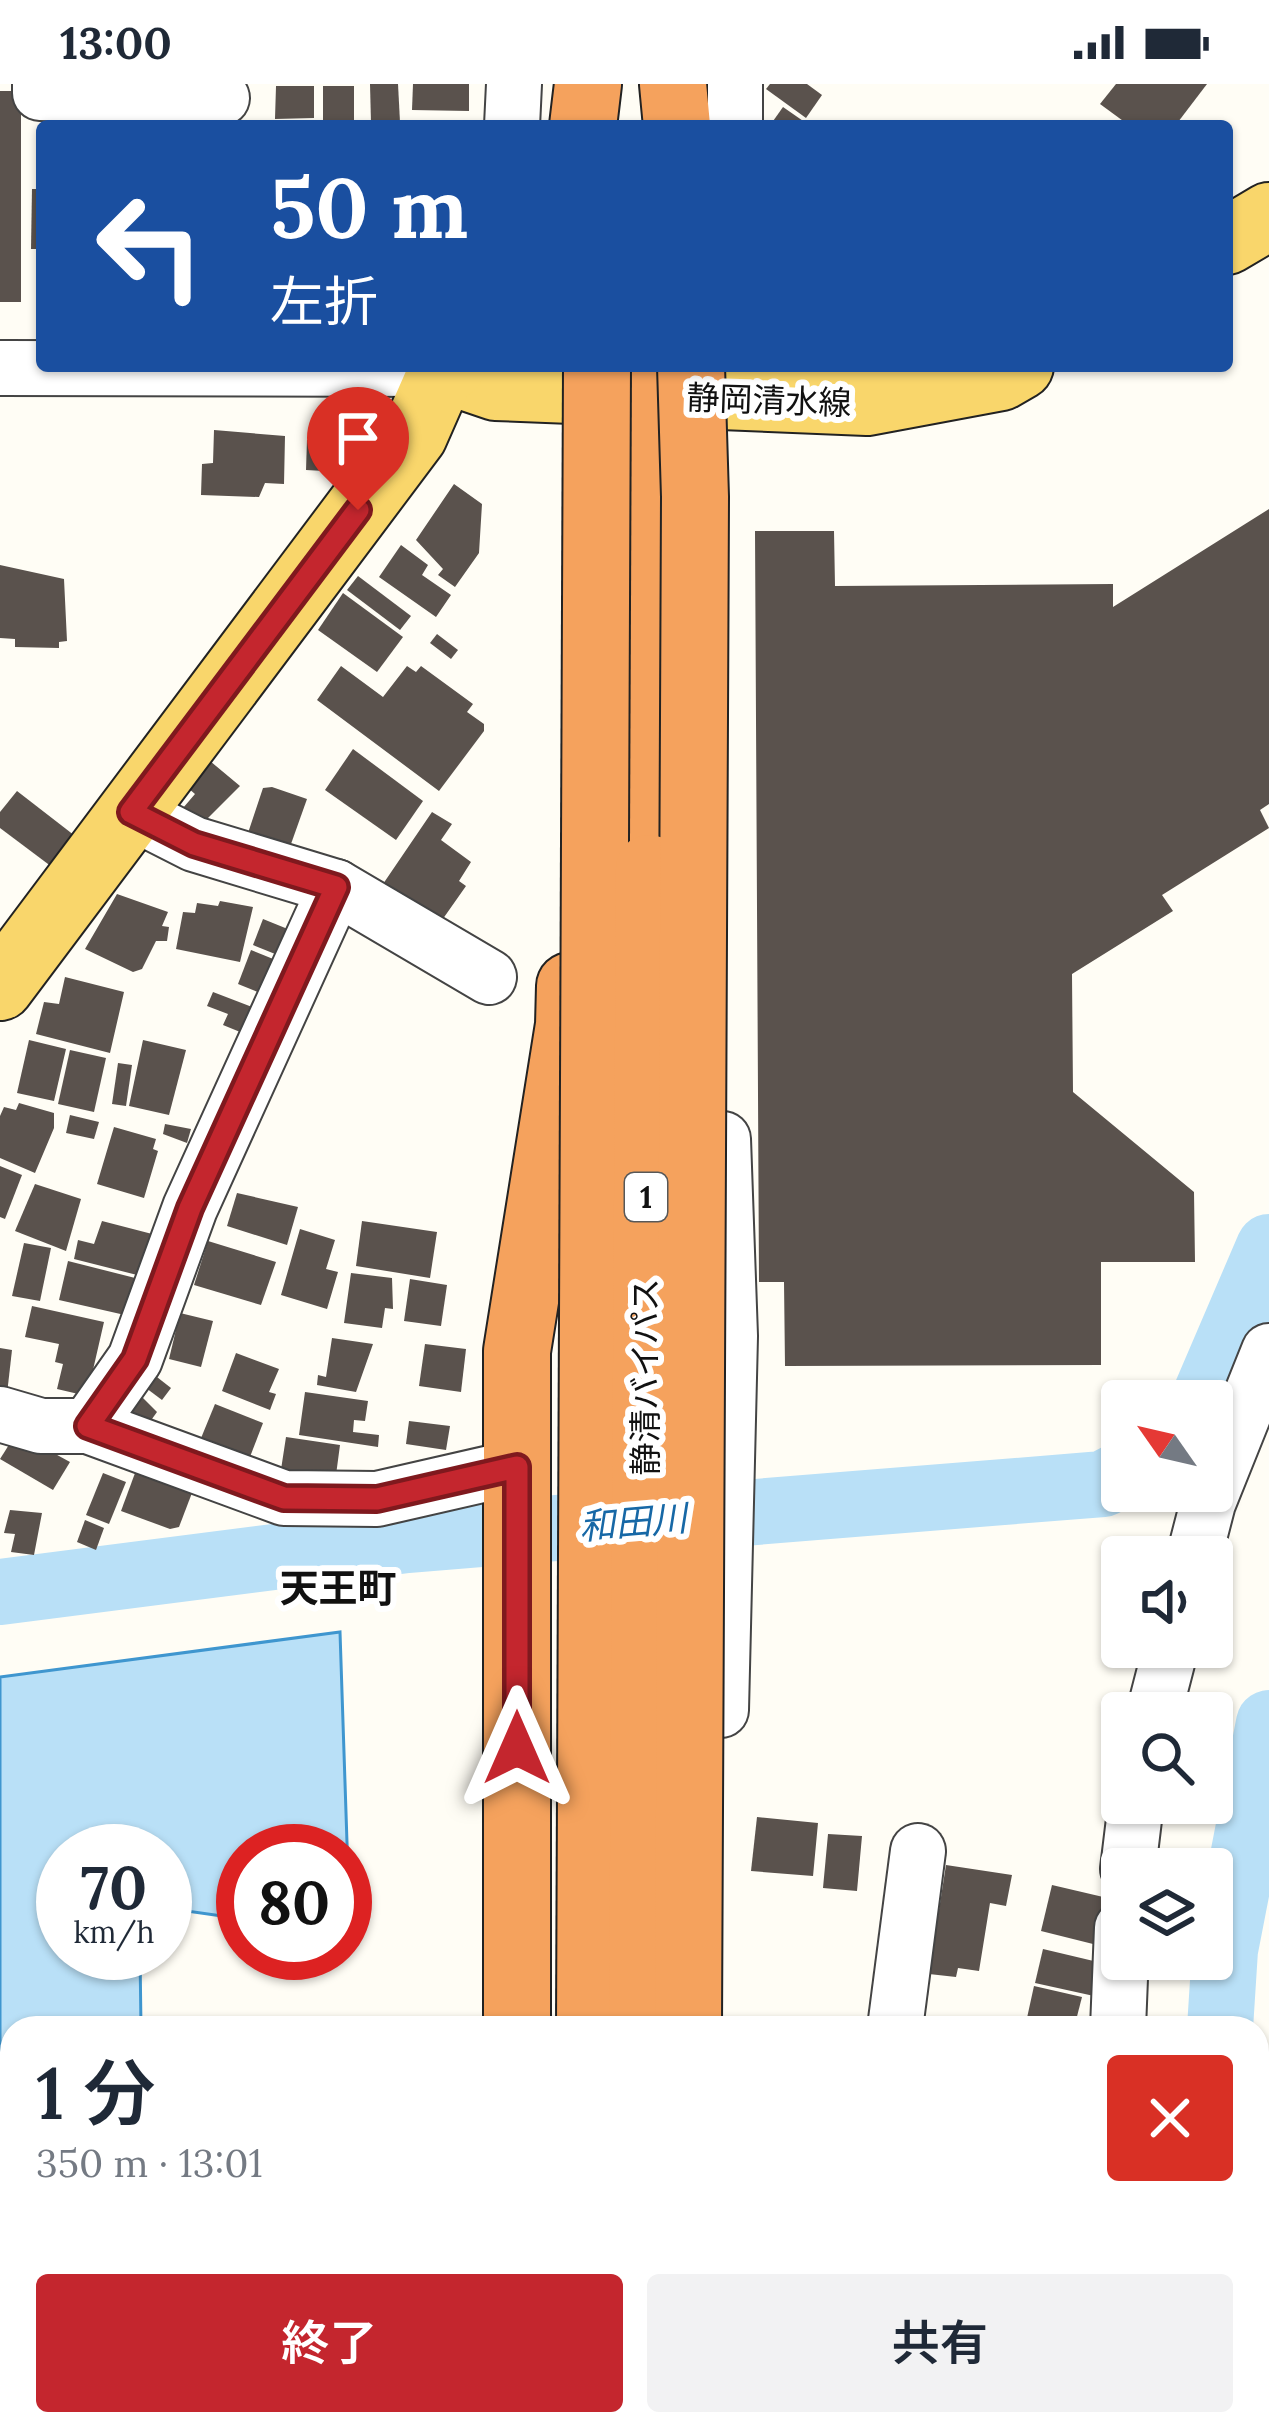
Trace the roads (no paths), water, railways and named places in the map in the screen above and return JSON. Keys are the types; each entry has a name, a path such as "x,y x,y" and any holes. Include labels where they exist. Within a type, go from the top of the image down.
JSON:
{"highway":[{"path":"581,120 583,84"},
{"path":"598,84 598,120"},
{"path":"646,120 647,84"},
{"path":"662,84 662,120"},
{"path":"673,84 676,120"},
{"path":"517,2016 517,1351 569,1025 623,378"},
{"path":"547,2016 548,1768 623,378"},
{"path":"623,378 660,2016"},
{"path":"623,378 695,497 688,2016"},
{"name":"静清バイパス","path":"590,2016 623,378"},
{"name":"静清バイパス","path":"623,378 647,1001 642,2016"}],"main road":[{"path":"1233,194 1269,173"},
{"path":"1233,237 1269,216"},
{"path":"0,987 414,435 445,372"},
{"name":"静岡清水線","path":"457,372 496,387 623,378 868,402 1010,372"}],"street":[{"path":"40,84 40,93 222,103"},
{"path":"512,120 514,84"},
{"path":"735,84 735,120"},
{"path":"0,368 36,368"},
{"path":"623,378 712,523 730,1336 718,1817 721,2016"},
{"path":"131,812 194,844 336,887 489,977"},
{"path":"88,1426 135,1359 190,1208 336,887"},
{"path":"1199,1536 1208,1503 1269,1352"},
{"path":"0,1414 41,1426 88,1426 284,1498 377,1499 517,1467"},
{"path":"897,2016 917,1851"},
{"path":"1118,2016 1120,1980"}],"water":[{"path":"340,1632 346,1824 216,1824 216,1915 192,1912 192,1824 36,1824 36,1980 140,1980 141,2016 0,2016 0,1677"}],"waterway":[{"name":"和田川","path":"1212,1380 1269,1247"},
{"name":"和田川","path":"0,1592 407,1540 1101,1484"},
{"path":"1221,2016 1225,1950 1269,1723"}],"district":[{"name":"天王町","path":"338,1588"}]}
